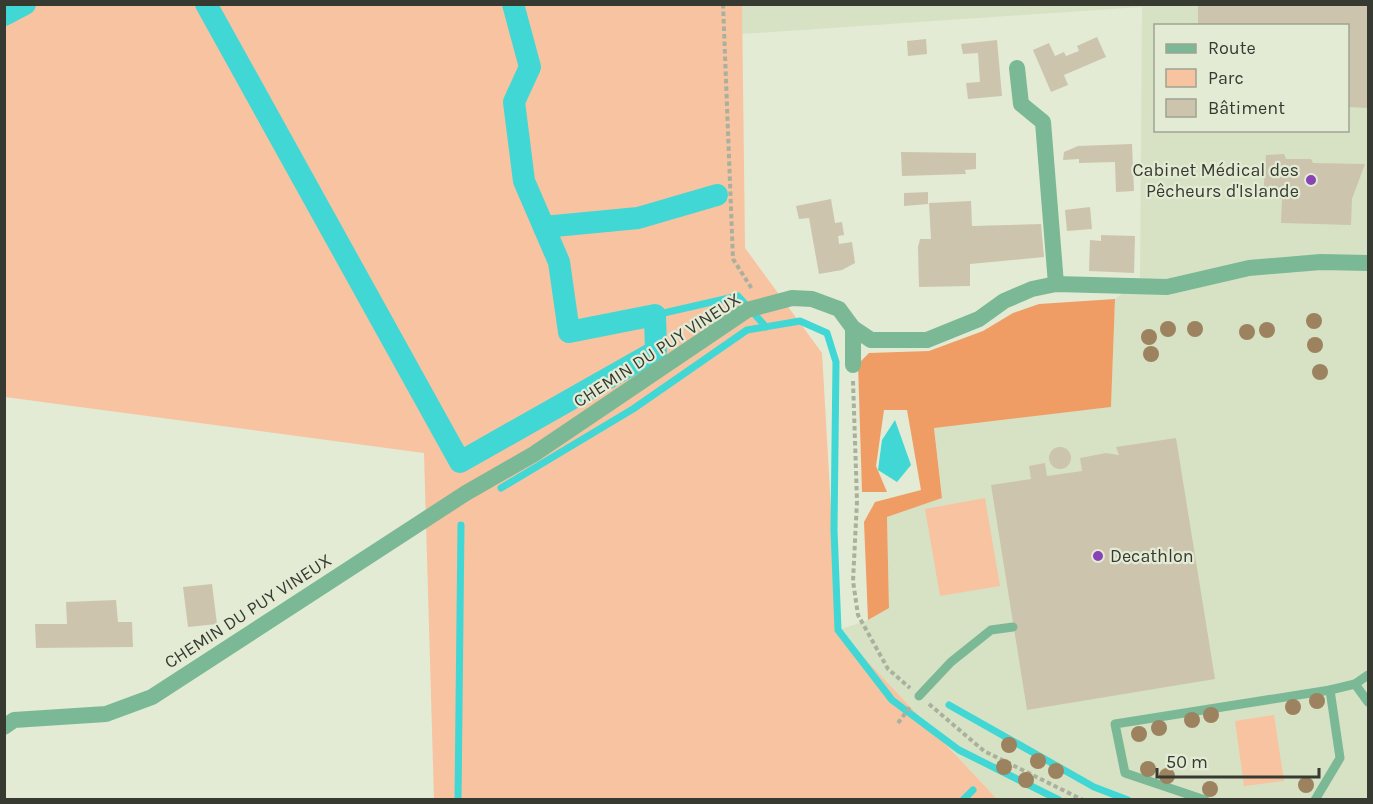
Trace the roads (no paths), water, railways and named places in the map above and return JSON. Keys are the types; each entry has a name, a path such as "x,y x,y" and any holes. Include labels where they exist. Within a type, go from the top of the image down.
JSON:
{"street":[{"path":"1017,68 1021,104 1043,122 1056,284"},
{"name":"CHEMIN DU PUY VINEUX","path":"4,727 14,720 106,714 152,697 456,500 534,454 756,308 792,298 812,299 839,309 853,327 871,340 927,340 979,319 1004,301 1032,289 1056,284 1167,286 1249,268 1321,262 1368,263"},
{"path":"853,327 853,365"}],"lane":[{"path":"918,696 951,662 991,630 1014,627"},
{"path":"1205,800 1125,773 1115,724 1330,690 1355,684 1368,675"},
{"path":"1355,684 1368,702"},
{"path":"1314,800 1340,758 1330,690"}],"water":[{"path":"895,420 911,465 897,482 878,470 882,440"}],"waterway":[{"path":"4,15 25,4"},
{"path":"206,4 460,462 656,351 655,315 569,332 559,262 524,181 514,102 530,67 513,4"},
{"path":"544,227 638,218 717,195"},
{"path":"655,315 738,296 766,327"},
{"path":"501,488 633,409 747,330 800,321 827,333 836,362 834,530 838,630 892,700 959,750 1059,800"},
{"path":"458,800 461,525"},
{"path":"949,705 1094,787 1128,800"},
{"path":"963,800 973,790"}],"place":[{"name":"Cabinet Médical des Pêcheurs d'Islande","path":"1311,180"},
{"name":"Decathlon","path":"1098,556"}]}
